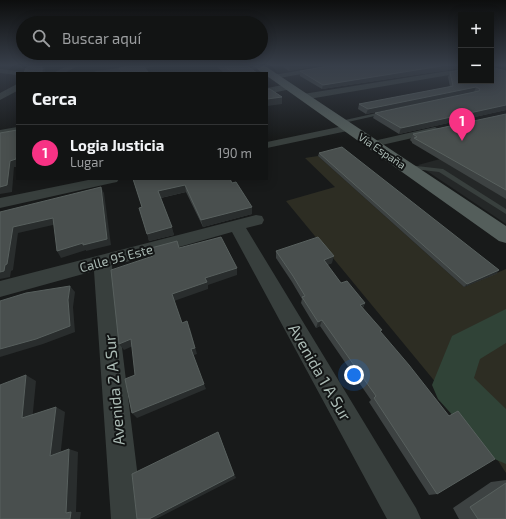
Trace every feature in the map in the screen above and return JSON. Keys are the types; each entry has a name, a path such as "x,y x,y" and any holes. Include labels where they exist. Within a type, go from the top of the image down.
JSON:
{"main road":[{"name":"Vía España","path":"292,90 407,167 506,236"}],"street":[{"path":"0,97 12,90"},
{"path":"303,97 346,90"},
{"path":"268,146 344,125"},
{"path":"373,144 446,128"},
{"path":"0,133 16,130"},
{"path":"0,203 107,180"},
{"name":"Calle 95 Este","path":"0,289 246,223"},
{"name":"Avenida 1 A Sur","path":"246,223 405,519"},
{"name":"Avenida 2 A Sur","path":"102,262 127,519"}],"lane":[{"path":"344,125 396,110"},
{"path":"407,167 441,170 506,212"}],"shaded area":[{"path":"506,141 506,224 418,165"},
{"path":"318,156 464,287 506,269 506,473 497,459 456,407 286,201 335,187 305,158"}],"building":[{"path":"268,90 272,90 282,97 268,99"},
{"path":"431,90 460,90 368,109 359,104"},
{"path":"479,90 506,90 506,105 401,128 375,113"},
{"path":"506,114 506,190 414,138 417,137 413,134"},
{"path":"16,130 16,159 10,161 7,185 0,187 0,133"},
{"path":"342,147 499,270 467,284 319,153"},
{"path":"133,180 230,180 232,183 236,182 252,207 201,220 185,185 158,191 172,227 147,234 139,208 142,207"},
{"path":"101,187 107,239 83,245 83,243 57,251 53,218 13,227 7,264 5,265 4,271 0,272 0,212"},
{"path":"221,237 237,268 205,278 207,282 172,294 182,323 187,321 195,348 191,349 204,384 132,413 125,379 135,375 131,339 119,344 111,270 153,256 151,248 177,241 179,248"},
{"path":"318,237 334,256 324,260 341,283 347,281 365,303 360,305 382,330 380,331 449,416 458,411 495,459 437,494 374,398 376,396 322,320 318,322 302,297 305,296 276,251"},
{"path":"70,286 68,300 70,326 36,339 0,349 0,301 26,293"},
{"path":"26,375 22,418 56,407 50,456 69,449 66,513 71,512 70,519 0,519 0,385"},
{"path":"218,432 234,475 149,519 137,519 132,474"},
{"path":"506,483 506,519 478,519 470,507"}],"waterway":[{"path":"506,325 465,348 452,385 506,441"}],"place":[{"name":"Logia Justicia","path":"462,141"}]}
